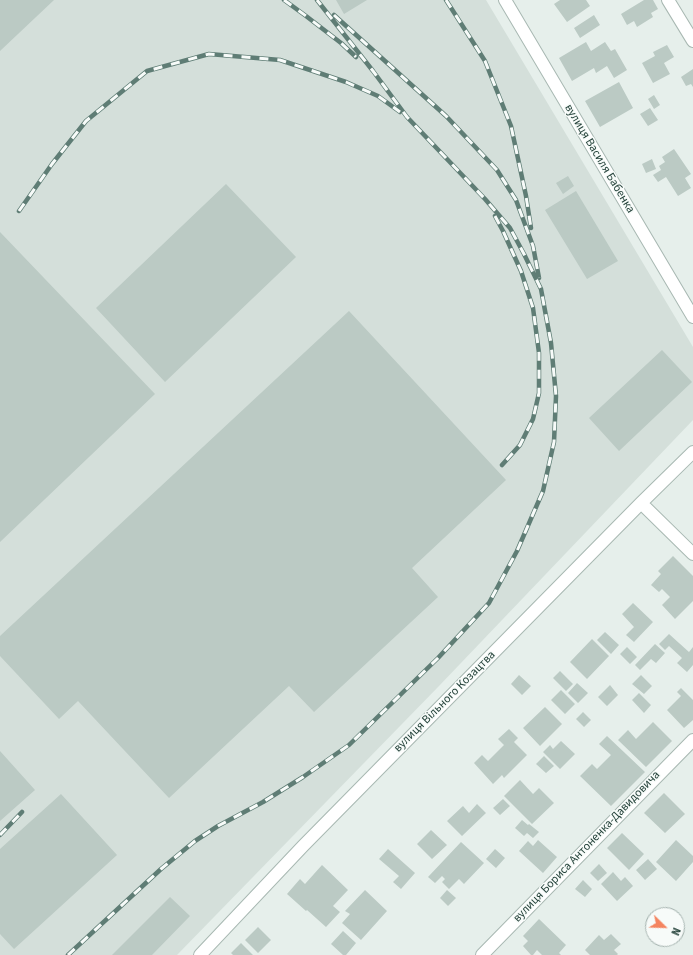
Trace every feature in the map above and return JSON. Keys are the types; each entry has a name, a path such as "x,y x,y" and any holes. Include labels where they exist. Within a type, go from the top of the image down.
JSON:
{"street":[{"name":"вулиця Василя Бабенка","path":"505,0 693,318"},
{"path":"668,0 693,41"},
{"name":"вулиця Вільного Козацтва","path":"200,955 314,835 693,452"},
{"path":"641,503 693,554"},
{"name":"вулиця Бориса Антоненка-Давидовича","path":"482,955 693,740"}],"shaded area":[{"path":"0,0 486,0 693,347 693,420 439,686 177,955 0,955"}],"building":[{"path":"0,0 54,0 0,51"},
{"path":"336,0 367,0 344,14"},
{"path":"560,0 586,0 590,6 567,22 554,4"},
{"path":"644,0 653,0 658,9 651,13 653,17 637,27 634,21 627,25 621,14"},
{"path":"594,15 600,25 580,38 574,28"},
{"path":"586,42 591,51 605,42 611,51 615,49 627,70 614,78 607,66 596,73 594,68 572,81 559,58"},
{"path":"667,45 674,57 664,63 670,74 653,83 642,63 655,56 653,52"},
{"path":"693,69 693,87 691,84 686,86 681,77"},
{"path":"619,82 633,108 600,127 585,101"},
{"path":"654,95 660,105 654,109 648,99"},
{"path":"650,108 658,120 648,126 640,114"},
{"path":"674,149 691,174 685,178 691,188 678,196 666,177 658,182 653,175 661,170 659,166 665,162 662,157"},
{"path":"652,159 656,169 646,173 642,164"},
{"path":"568,176 574,186 563,194 556,183"},
{"path":"226,184 296,257 165,382 96,308"},
{"path":"576,191 618,261 587,279 545,210"},
{"path":"0,232 155,394 0,542"},
{"path":"349,311 506,480 412,568 438,597 314,712 289,686 169,798 78,701 59,719 0,656 0,636"},
{"path":"662,350 692,382 619,451 589,418"},
{"path":"673,556 693,576 693,601 675,619 662,605 670,597 662,589 659,592 651,585 661,574 658,571"},
{"path":"633,603 653,622 634,642 626,635 634,627 622,614"},
{"path":"605,632 619,645 611,654 597,640"},
{"path":"669,634 689,652 693,647 693,665 687,672 677,663 682,658 669,646 665,650 659,644"},
{"path":"592,639 609,656 587,679 570,662"},
{"path":"655,644 665,653 656,663 651,659 640,670 635,665"},
{"path":"627,647 637,657 630,664 620,654"},
{"path":"560,671 573,684 566,691 553,678"},
{"path":"519,675 531,686 522,695 511,684"},
{"path":"641,675 652,686 644,694 632,684"},
{"path":"577,683 588,693 578,703 568,693"},
{"path":"610,685 618,695 607,706 598,697"},
{"path":"681,688 693,700 693,720 684,728 667,710 681,696 677,692"},
{"path":"561,690 575,704 565,714 551,700"},
{"path":"639,693 651,705 644,713 632,700"},
{"path":"545,707 562,724 540,746 523,728"},
{"path":"583,712 591,720 584,727 576,719"},
{"path":"653,722 672,741 646,767 618,740 628,730 636,739"},
{"path":"509,729 518,738 514,742 527,755 504,778 502,775 493,784 474,763 482,755 488,761 504,745 498,739"},
{"path":"607,736 645,772 611,806 580,776 592,764 597,769 611,755 599,744"},
{"path":"561,741 575,754 560,769 543,752 550,745 553,749"},
{"path":"0,751 35,790 0,821"},
{"path":"544,756 554,766 546,773 536,764"},
{"path":"520,780 533,794 539,788 554,803 532,824 504,796"},
{"path":"664,793 685,814 665,833 644,813"},
{"path":"61,794 117,855 14,949 0,934 0,849"},
{"path":"503,799 510,806 500,815 493,808"},
{"path":"477,804 486,813 462,836 447,821 463,806 469,813"},
{"path":"522,820 539,832 533,838 527,833 524,836 515,828"},
{"path":"431,830 447,845 432,859 417,844"},
{"path":"622,833 644,854 629,870 607,848"},
{"path":"538,840 557,857 543,873 519,851 528,841 533,846"},
{"path":"676,840 693,856 693,862 676,881 656,862"},
{"path":"461,842 484,863 464,884 459,879 449,889 442,882 445,879 442,876 435,883 428,877"},
{"path":"388,849 415,873 401,889 393,882 399,876 379,859"},
{"path":"495,849 505,858 496,868 486,859"},
{"path":"648,859 657,869 645,880 636,870"},
{"path":"599,864 607,873 598,881 590,873"},
{"path":"322,865 348,890 333,906 340,912 326,927 287,894 300,879 305,884"},
{"path":"613,872 621,881 625,877 633,886 617,901 601,884"},
{"path":"583,880 592,889 585,897 575,889"},
{"path":"365,890 387,911 361,940 342,923 350,914 345,911"},
{"path":"447,890 456,898 448,906 440,898"},
{"path":"170,897 190,916 152,955 112,955"},
{"path":"539,919 566,945 559,953 561,955 542,955 537,950 533,955 531,955 523,946 528,941 523,936"},
{"path":"258,927 271,940 258,953 245,940"},
{"path":"343,931 356,943 346,955 343,955 331,944"},
{"path":"611,934 621,944 614,950 618,954 617,955 590,955 585,950 599,935 604,940"},
{"path":"241,943 253,955 233,955 231,953"}],"railway":[{"path":"284,0 341,43 356,57"},
{"path":"68,955 161,869 195,841 218,826 263,802 303,777 349,745 438,658 489,603 517,551 543,491 554,442 556,396 551,343 541,289 510,228 485,199 407,117 317,0"},
{"path":"446,0 485,61 511,126 526,196 531,228"},
{"path":"334,15 446,116 497,170 516,200 533,246 539,278"},
{"path":"19,211 52,164 86,121 147,71 209,54 280,60 346,82 378,96 400,112"},
{"path":"495,216 521,271 533,308 539,353 539,393 533,419 520,445 502,465"},
{"path":"0,835 22,812"}]}
